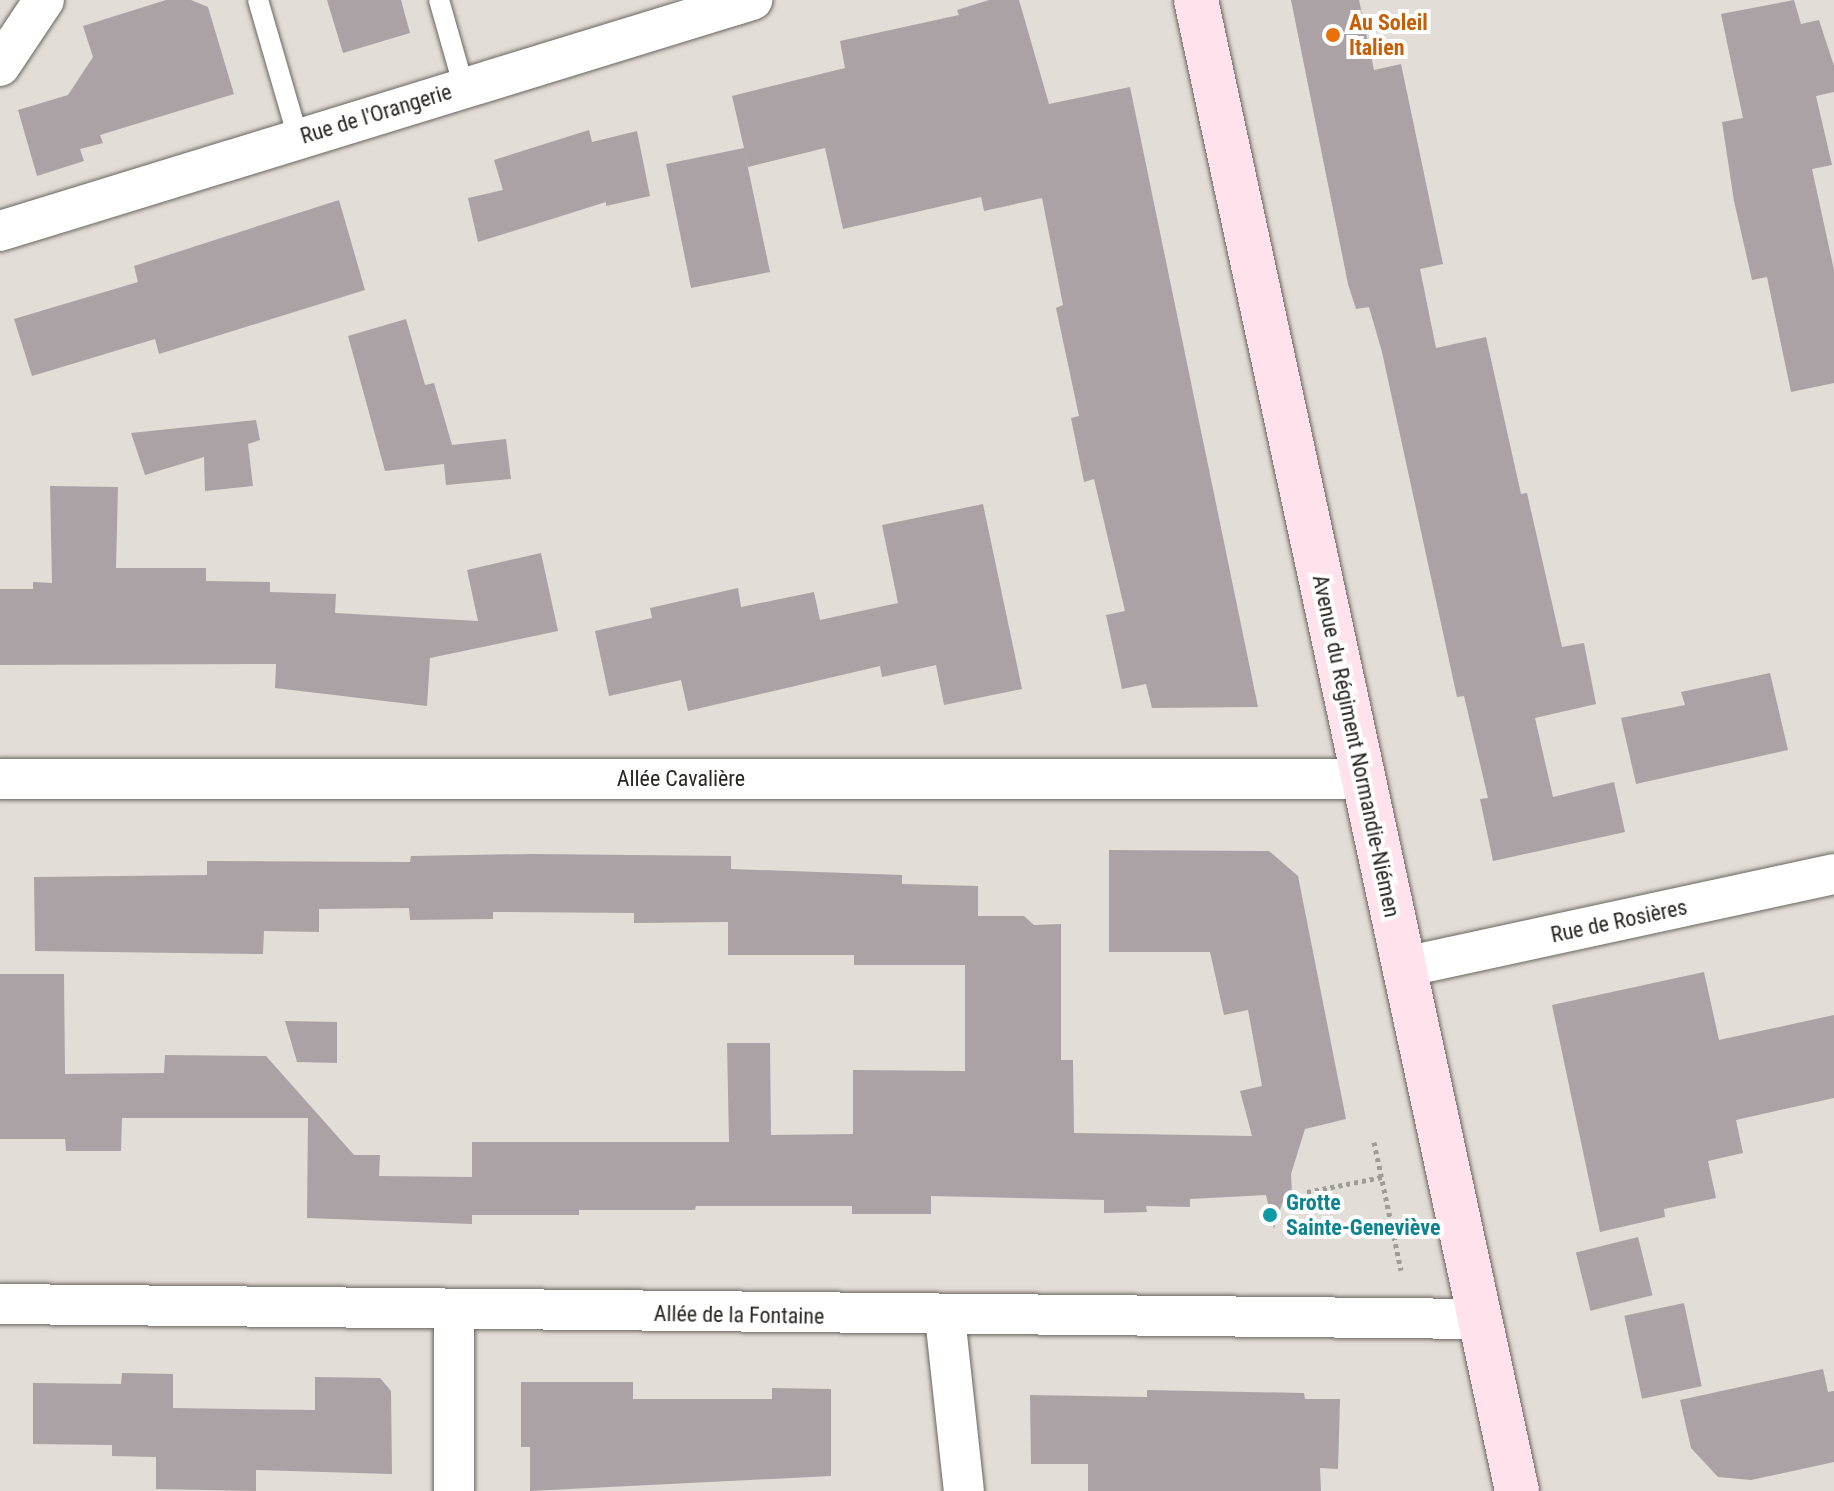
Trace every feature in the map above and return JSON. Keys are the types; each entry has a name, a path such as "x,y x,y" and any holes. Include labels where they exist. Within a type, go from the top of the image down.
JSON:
{"main road":[{"name":"Avenue du Régiment Normandie-Niémen","path":"1196,0 1517,1491"}],"street":[{"path":"0,66 44,0"},
{"name":"Rue de l'Orangerie","path":"0,231 752,0"},
{"name":"Allée Cavalière","path":"0,779 1362,779"},
{"name":"Rue de Rosières","path":"1404,967 1834,874"},
{"name":"Allée de la Fontaine","path":"0,1304 945,1317 1478,1319"},
{"path":"454,1312 454,1491"},
{"path":"945,1317 964,1491"}],"lane":[{"path":"258,0 298,138"},
{"path":"439,0 464,88"}],"path":[{"path":"1374,1142 1401,1270"},
{"path":"1307,1192 1382,1177"}],"building":[{"path":"166,0 191,0 208,7 234,94 100,135 103,143 80,149 84,161 37,176 18,110 68,95 93,57 83,26"},
{"path":"327,0 401,0 410,33 343,53"},
{"path":"989,0 1019,0 1049,104 1130,87 1258,707 1152,708 1146,684 1122,689 1106,615 1125,611 1094,479 1084,482 1071,418 1079,416 1056,308 1063,305 1042,198 984,211 981,197 843,229 825,148 748,167 745,154 770,272 691,288 666,164 744,148 732,96 845,68 840,41 959,15 957,10"},
{"path":"1291,0 1359,0 1374,70 1401,64 1443,264 1420,269 1436,348 1486,337 1521,494 1527,493 1562,647 1584,643 1596,704 1535,718 1553,797 1614,782 1625,832 1493,861 1480,799 1488,798 1464,696 1457,697 1382,352 1369,307 1356,309 1348,284"},
{"path":"1794,0 1801,24 1819,20 1834,66 1834,92 1816,96 1832,165 1812,169 1834,270 1834,383 1791,392 1767,277 1752,280 1734,201 1722,122 1743,118 1721,14"},
{"path":"589,130 592,142 637,131 650,196 606,206 606,202 478,242 468,198 503,190 494,160"},
{"path":"339,200 365,290 159,354 155,339 32,376 14,319 138,282 134,266"},
{"path":"406,319 425,385 434,383 452,445 506,439 511,479 446,485 444,464 385,471 348,336"},
{"path":"256,420 260,440 248,444 253,486 205,491 204,457 145,475 131,433"},
{"path":"50,486 118,487 116,568 206,568 206,581 270,582 270,592 336,594 335,613 478,621 467,570 541,553 558,631 430,658 427,706 275,688 276,664 0,665 0,589 33,589 33,582 52,583"},
{"path":"983,504 1022,689 944,705 936,665 882,677 880,666 688,711 681,680 609,696 595,631 652,618 650,608 738,588 741,607 814,592 820,620 898,603 882,525"},
{"path":"1770,673 1788,750 1636,784 1621,718 1685,705 1681,692"},
{"path":"1109,850 1269,851 1298,876 1346,1119 1305,1129 1291,1174 1292,1193 1285,1194 1274,1229 1266,1195 1190,1199 1190,1207 1146,1206 1147,1212 1104,1213 1104,1200 931,1196 931,1214 852,1214 852,1206 696,1206 695,1210 579,1210 579,1215 472,1215 472,1224 307,1218 308,1118 122,1118 121,1151 66,1151 65,1139 0,1139 0,974 64,974 65,1074 164,1073 165,1055 266,1056 354,1155 380,1155 379,1176 472,1177 472,1142 729,1142 727,1043 770,1043 771,1135 853,1134 853,1070 965,1071 965,965 854,965 854,955 728,955 728,922 634,923 634,913 493,912 493,919 410,920 409,908 319,909 319,932 264,931 263,954 35,951 34,877 207,875 207,861 410,862 411,856 532,854 731,856 731,869 902,875 902,884 978,886 978,916 1024,916 1034,925 1061,924 1061,1060 1073,1060 1074,1133 1252,1136 1240,1091 1262,1086 1248,1010 1224,1015 1210,952 1109,952"},
{"path":"1704,972 1719,1040 1834,1015 1834,1098 1736,1120 1743,1153 1708,1161 1716,1198 1664,1209 1665,1217 1600,1232 1552,1005"},
{"path":"285,1021 337,1022 337,1063 297,1062"},
{"path":"1638,1237 1653,1295 1590,1311 1576,1252"},
{"path":"1684,1303 1702,1386 1642,1399 1624,1316"},
{"path":"1823,1369 1828,1392 1834,1391 1834,1462 1751,1480 1718,1477 1691,1448 1680,1400"},
{"path":"122,1373 173,1374 173,1408 315,1410 315,1377 380,1378 391,1391 392,1474 256,1470 256,1491 156,1489 156,1457 112,1456 112,1445 33,1444 33,1383 121,1384"},
{"path":"521,1382 633,1382 633,1399 772,1399 772,1388 831,1389 831,1476 530,1491 530,1447 521,1447"},
{"path":"1147,1390 1304,1393 1305,1399 1340,1399 1338,1469 1320,1468 1321,1491 1088,1491 1088,1464 1031,1464 1030,1395 1147,1397"}],"place":[{"name":"Au Soleil Italien","path":"1333,35"},
{"name":"Grotte Sainte-Geneviève","path":"1270,1215"}]}
